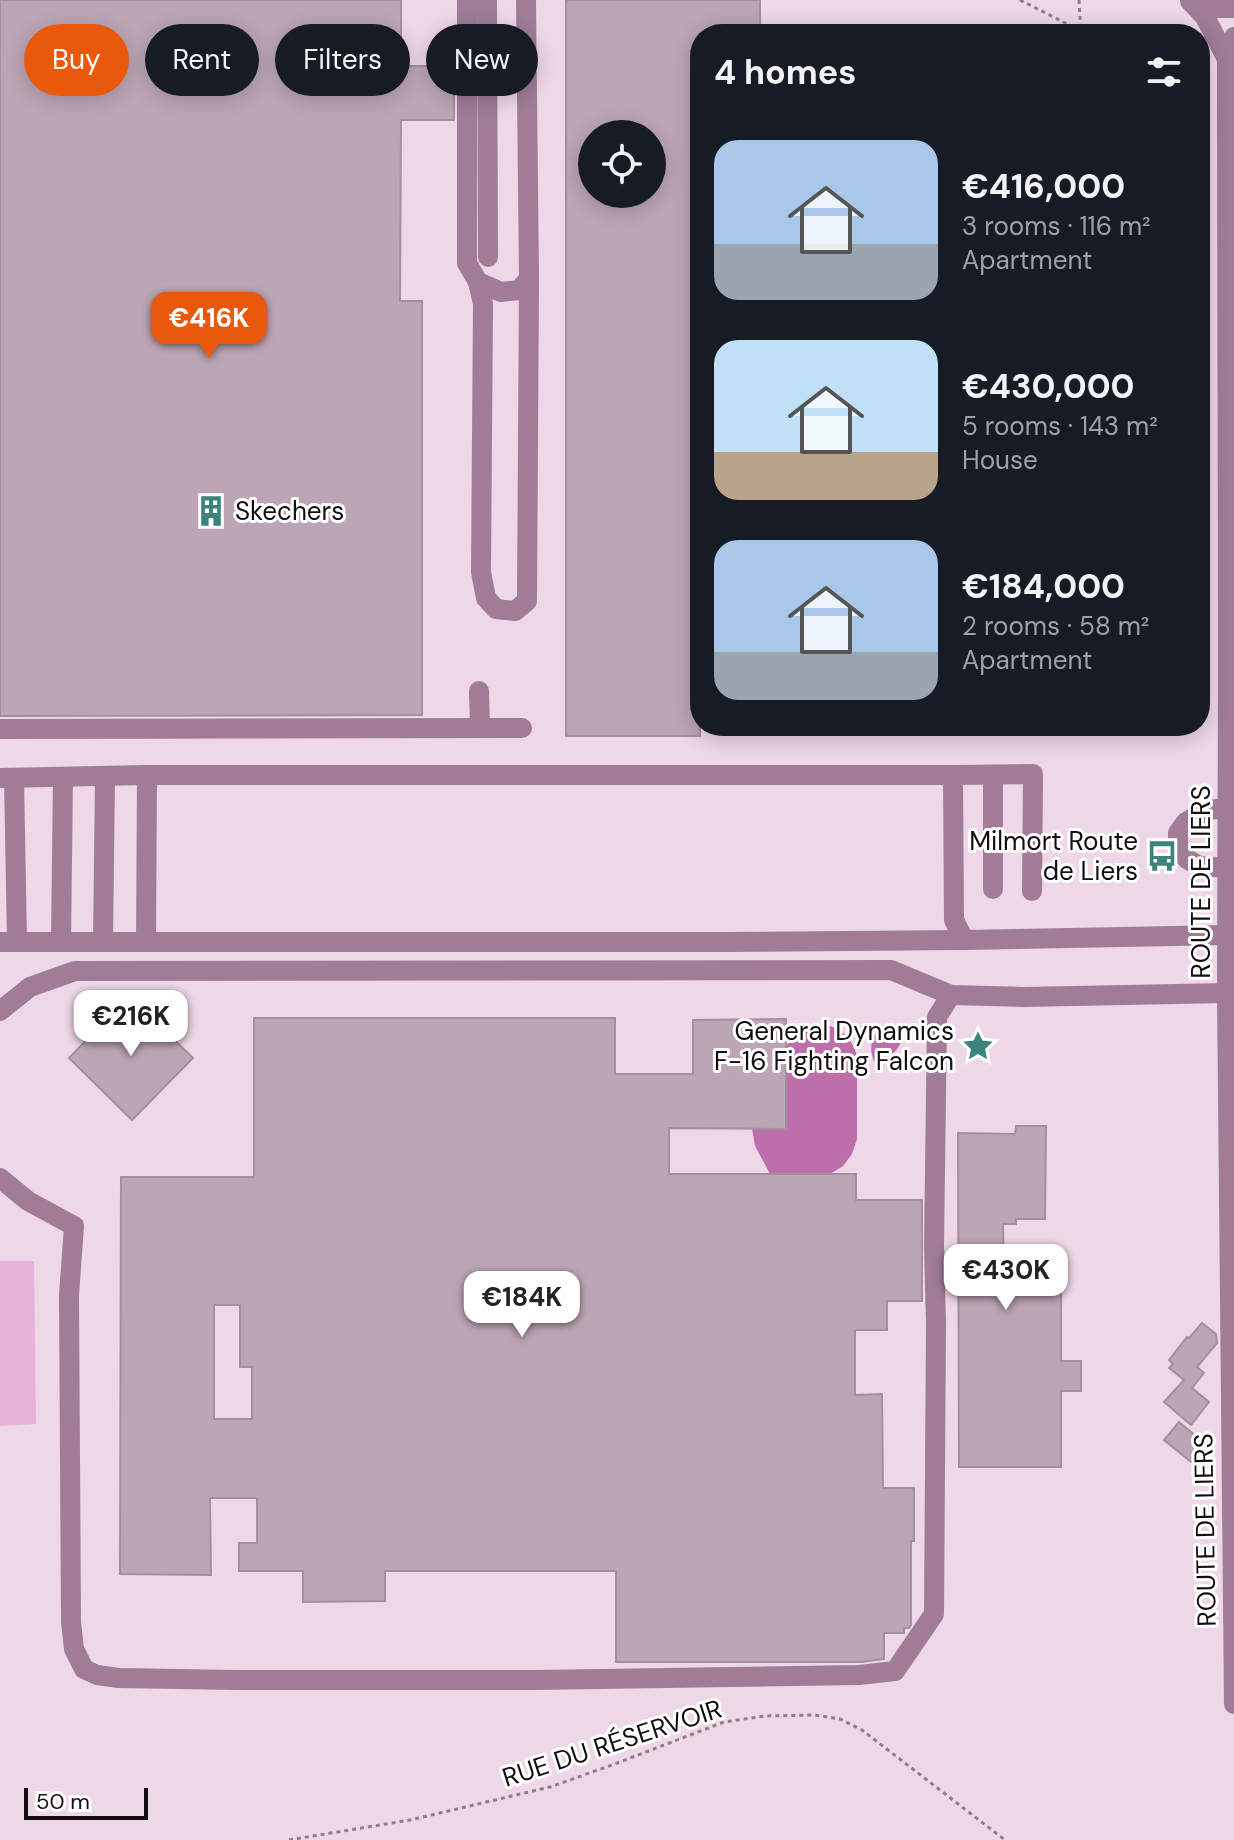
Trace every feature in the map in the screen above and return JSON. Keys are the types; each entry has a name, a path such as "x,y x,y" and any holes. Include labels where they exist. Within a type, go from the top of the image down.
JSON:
{"street":[{"path":"467,0 467,263 478,282 483,304 481,572 486,598 496,609 515,611 527,601 529,279 526,0"},
{"path":"487,0 488,257"},
{"path":"1189,1 1215,8 1234,8"},
{"name":"ROUTE DE LIERS","path":"1189,1 1209,24"},
{"name":"ROUTE DE LIERS","path":"1210,27 1227,59"},
{"name":"ROUTE DE LIERS","path":"1234,37 1227,59 1231,663 1227,993 1234,1704"},
{"path":"478,282 501,292 519,290 529,279"},
{"path":"479,691 480,728"},
{"path":"0,729 522,728"},
{"path":"1032,891 1033,774 147,775 7,778 8,942 746,942 1227,935"},
{"path":"146,942 147,775"},
{"path":"953,775 954,920 964,940"},
{"path":"993,775 993,889"},
{"path":"103,942 105,776"},
{"path":"61,942 63,777"},
{"path":"1228,808 1208,810 1186,822 1178,833 1178,847 1187,859 1199,866 1228,868"},
{"path":"0,1011 30,987 75,971 891,970 951,995 1023,997 1227,993"},
{"path":"0,1178 28,1201 74,1226 69,1295 71,1622 74,1649 84,1669 97,1675 119,1678 237,1680 534,1680 859,1675 895,1671 934,1614 937,1017 951,995"}],"path":[{"path":"1020,0 1067,24"},
{"path":"1079,0 1083,24"},
{"name":"RUE DU RÉSERVOIR","path":"289,1840 410,1820 550,1787 724,1722 765,1716 815,1715 840,1719 862,1730 1005,1840"}],"shaded area":[{"path":"826,1025 846,1036 857,1056 857,1139 852,1154 843,1166 830,1174 770,1174 755,1146 752,1128 786,1128 786,1046 803,1031"},
{"path":"884,1027 896,1031 901,1040 895,1051 877,1066 872,1055 872,1044 875,1034"},
{"path":"0,1261 34,1261 36,1424 0,1426"}],"building":[{"name":"Skechers","path":"0,0 401,0 401,24 275,24 275,96 410,96 410,66 426,66 426,96 454,96 454,120 401,120 400,301 422,301 422,715 0,716"},
{"path":"566,0 760,0 760,24 690,24 690,736 566,736"},
{"path":"129,996 193,1058 132,1120 69,1058"},
{"path":"254,1018 615,1018 615,1074 693,1074 693,1020 786,1019 786,1129 669,1128 669,1174 856,1174 856,1200 922,1200 922,1301 887,1301 887,1330 855,1330 855,1395 882,1394 883,1488 914,1488 909,1628 904,1628 904,1633 884,1633 884,1659 862,1662 616,1662 616,1571 385,1571 385,1601 303,1602 303,1571 239,1571 239,1543 257,1543 257,1498 210,1498 211,1575 120,1574 121,1177 254,1177","holes":["214,1305 240,1305 240,1367 252,1367 252,1419 214,1419"]},
{"path":"1016,1126 1046,1126 1045,1219 1016,1219 1016,1224 1003,1224 1004,1285 1061,1285 1061,1361 1081,1361 1081,1391 1061,1391 1061,1467 959,1467 958,1133 1015,1134"},
{"path":"1202,1323 1216,1334 1217,1343 1197,1367 1204,1373 1192,1388 1209,1402 1191,1425 1164,1402 1184,1380 1169,1368 1173,1364 1169,1360"},
{"path":"1179,1422 1207,1445 1191,1462 1164,1440"}],"place":[{"name":"Skechers","path":"211,511"},
{"name":"Milmort Route de Liers","path":"1162,856"},
{"name":"General Dynamics F-16 Fighting Falcon","path":"978,1046"}]}
